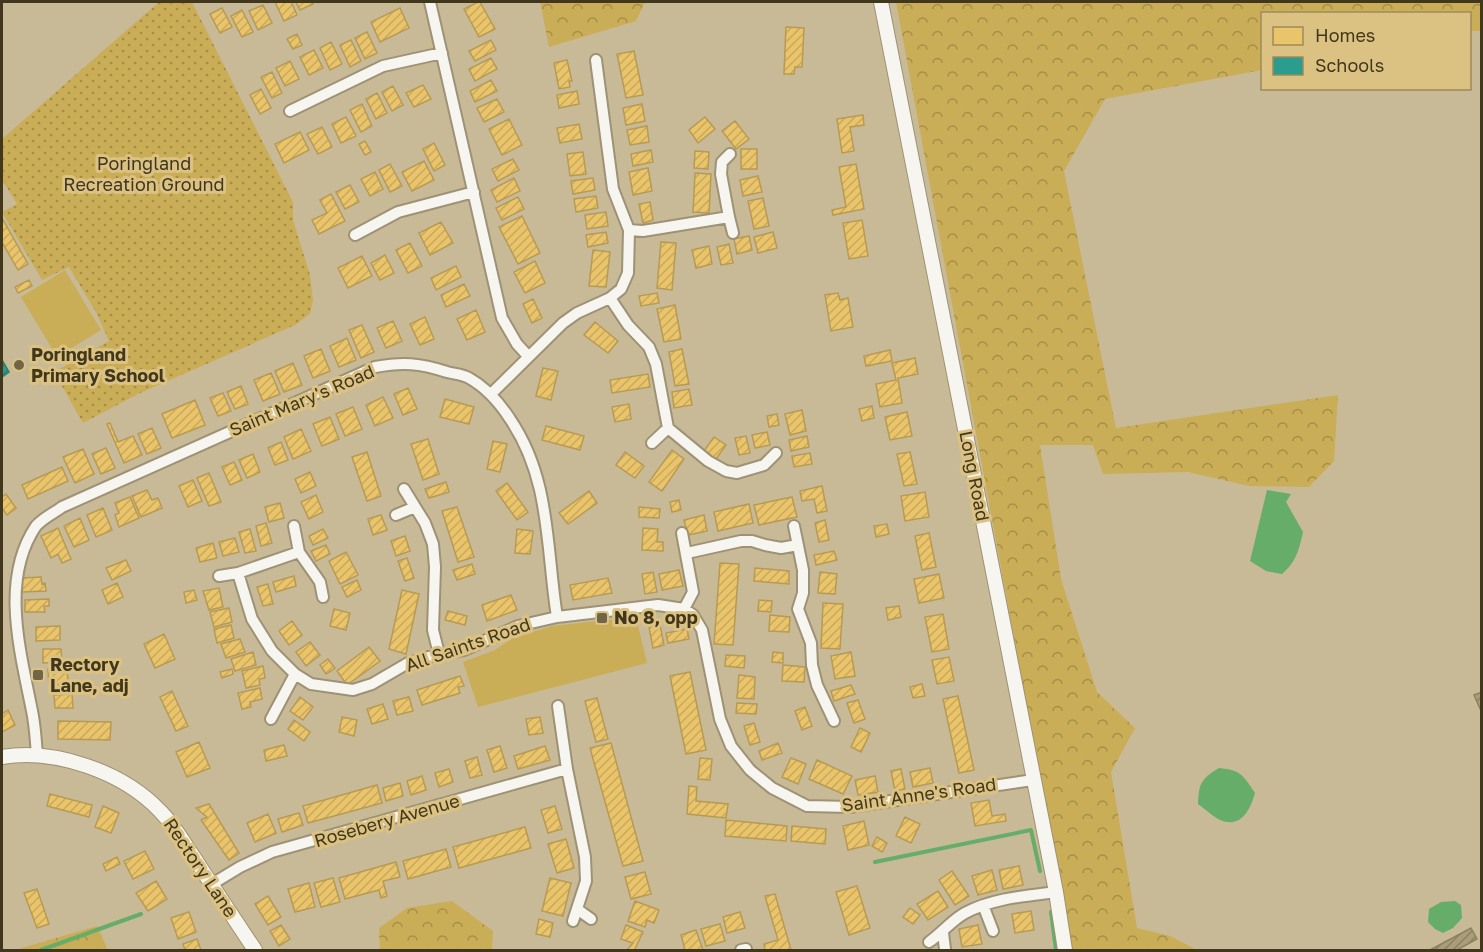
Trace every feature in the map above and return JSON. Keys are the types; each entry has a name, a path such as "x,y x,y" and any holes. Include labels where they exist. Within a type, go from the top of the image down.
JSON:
{"street":[{"path":"430,2 502,318 517,344 528,356"},
{"name":"Long Road","path":"881,2 1056,892 1065,951"},
{"path":"290,111 383,66 442,53"},
{"path":"492,393 528,356 577,313 610,298 621,289 628,273 628,230 613,189 596,60"},
{"path":"730,154 722,162 721,174 733,233"},
{"path":"355,235 399,212 474,192"},
{"path":"628,230 643,231 729,217"},
{"path":"610,298 628,325 649,347 656,364 668,428 708,461 726,471 737,473 764,465 776,453"},
{"name":"Saint Mary's Road","path":"37,756 32,712 7,627 10,591 21,562 26,540 37,524 62,507 375,367 399,363 435,367 467,376 492,393 515,425 534,462 548,533 550,575 556,617"},
{"path":"652,443 668,428"},
{"path":"404,489 425,524 433,544 435,567 432,630 439,654"},
{"path":"396,515 415,507"},
{"path":"294,526 299,552 320,582 323,597"},
{"path":"794,526 803,570 803,593 798,609 811,643 812,665 817,685 834,721"},
{"path":"682,533 693,592 684,609"},
{"path":"687,553 752,540 781,548 798,545"},
{"path":"219,576 238,573 299,552"},
{"name":"All Saints Road","path":"238,573 252,619 272,651 295,675 311,684 353,690 372,684 408,663 464,650 518,626 556,617 658,605 684,609"},
{"name":"Saint Anne's Road","path":"684,609 693,615 702,630 720,719 731,746 750,770 772,788 807,806 850,807 1033,780"},
{"path":"271,719 295,675"},
{"path":"558,706 567,770 585,857 586,880 573,921"},
{"name":"Rectory Lane","path":"2,757 37,756 68,760 120,782 149,801 170,823 255,951"},
{"name":"Rosebery Avenue","path":"212,884 240,867 272,852 567,770"},
{"path":"929,942 964,914 983,905 1056,892"},
{"path":"983,905 993,931"},
{"path":"577,909 591,919"},
{"path":"943,933 945,949"}],"green space":[{"name":"Poringland Recreation Ground","path":"159,2 192,2 293,202 293,220 310,275 313,300 310,314 295,325 138,394 83,423 54,372 109,341 97,314 69,267 42,280 2,212 17,204 2,180 2,139"},
{"path":"540,2 645,2 636,21 549,47"},
{"path":"896,2 1481,2 1481,31 1471,31 1471,12 1261,12 1261,70 1105,99 1064,171 1116,428 1338,395 1334,461 1309,487 1249,486 1188,472 1103,474 1093,445 1040,445 1061,579 1097,692 1135,728 1111,772 1137,928 1170,936 1197,950 1072,950"},
{"path":"65,270 101,330 57,357 21,297"},
{"path":"636,617 647,663 478,707 463,662 495,650 513,638 552,626"},
{"path":"452,901 493,931 492,950 380,950 379,928 407,908"},
{"path":"97,926 108,950 15,950"}],"shaded area":[{"path":"1267,490 1291,494 1286,502 1303,532 1291,565 1282,574 1266,571 1250,561"},
{"path":"1219,768 1241,774 1255,793 1247,812 1243,817 1232,822 1218,819 1198,804 1202,782"},
{"path":"1455,901 1461,905 1462,918 1453,928 1443,933 1435,929 1428,922 1429,909 1441,902"}],"building: Homes":[{"path":"275,2 291,2 297,15 284,21"},
{"path":"296,2 311,2 313,4 300,10"},
{"path":"478,2 495,29 479,37 464,9"},
{"path":"263,5 272,23 258,30 249,11"},
{"path":"222,8 232,27 220,33 210,14"},
{"path":"400,8 409,28 380,42 371,22"},
{"path":"242,10 253,32 242,37 231,16"},
{"path":"786,27 804,28 802,67 795,67 794,74 784,74"},
{"path":"367,32 377,53 365,59 355,38"},
{"path":"297,34 302,45 293,49 287,39"},
{"path":"351,40 361,61 350,67 340,45"},
{"path":"491,40 496,50 475,61 469,51"},
{"path":"331,42 342,64 330,70 320,48"},
{"path":"314,50 323,68 309,75 300,57"},
{"path":"634,51 643,95 626,98 617,54"},
{"path":"491,58 497,69 475,81 469,69"},
{"path":"567,60 572,81 569,81 570,87 559,89 554,63"},
{"path":"290,61 299,79 285,86 276,68"},
{"path":"272,72 282,93 272,98 261,77"},
{"path":"491,80 497,91 475,102 470,91"},
{"path":"423,85 431,99 414,107 406,93"},
{"path":"393,86 403,105 392,111 382,92"},
{"path":"261,89 271,108 260,114 250,95"},
{"path":"577,91 579,104 559,108 557,95"},
{"path":"377,93 387,113 376,119 366,99"},
{"path":"497,99 504,112 484,122 477,108"},
{"path":"362,104 372,126 361,132 350,110"},
{"path":"642,104 645,121 626,125 623,108"},
{"path":"863,115 864,125 850,127 854,151 842,153 837,119"},
{"path":"346,117 356,136 341,143 332,124"},
{"path":"705,117 715,129 698,143 689,130"},
{"path":"509,119 522,145 502,155 489,129"},
{"path":"735,121 749,139 736,149 722,131"},
{"path":"579,124 582,139 560,143 557,128"},
{"path":"647,126 649,142 630,145 627,130"},
{"path":"322,127 332,147 318,154 307,134"},
{"path":"300,132 309,150 284,163 275,144"},
{"path":"365,141 371,152 365,155 359,144"},
{"path":"434,143 445,165 434,171 423,149"},
{"path":"741,149 757,149 757,169 741,169"},
{"path":"651,150 653,162 633,166 631,154"},
{"path":"695,151 709,152 708,169 694,168"},
{"path":"583,152 586,174 570,176 567,154"},
{"path":"513,159 519,170 498,181 492,169"},
{"path":"424,161 434,180 412,191 402,172"},
{"path":"390,164 402,186 390,192 379,170"},
{"path":"856,164 864,209 833,215 832,210 846,207 839,167"},
{"path":"648,168 652,191 633,195 629,172"},
{"path":"375,172 383,189 370,196 361,179"},
{"path":"695,173 711,174 709,213 693,212"},
{"path":"758,176 762,192 743,196 740,180"},
{"path":"514,178 520,191 497,202 491,190"},
{"path":"593,178 595,190 573,194 571,181"},
{"path":"350,185 359,202 345,209 336,192"},
{"path":"331,194 345,221 319,234 312,220 327,213 320,200"},
{"path":"596,196 598,208 576,212 574,199"},
{"path":"518,197 524,209 502,220 496,208"},
{"path":"763,198 769,226 754,229 748,201"},
{"path":"650,202 653,220 643,223 639,204"},
{"path":"606,212 608,226 587,229 585,215"},
{"path":"522,216 540,253 518,264 499,227"},
{"path":"2,218 28,264 18,270 2,242"},
{"path":"862,220 868,256 849,259 843,223"},
{"path":"441,222 453,243 430,255 419,233"},
{"path":"606,232 608,243 588,247 586,235"},
{"path":"773,232 777,248 758,253 754,237"},
{"path":"749,236 752,250 737,254 734,239"},
{"path":"661,242 676,243 672,290 657,288"},
{"path":"410,243 422,266 408,273 396,250"},
{"path":"729,244 733,263 721,265 717,247"},
{"path":"709,246 712,264 696,268 692,250"},
{"path":"593,250 610,252 606,287 589,286"},
{"path":"385,255 394,273 380,280 371,263"},
{"path":"362,256 372,276 348,288 338,268"},
{"path":"535,261 545,283 525,293 514,272"},
{"path":"456,266 461,277 436,290 431,278"},
{"path":"29,280 32,286 18,293 15,287"},
{"path":"464,284 470,296 446,307 441,295"},
{"path":"657,293 659,303 641,306 639,296"},
{"path":"838,293 840,300 848,298 853,327 831,331 825,295"},
{"path":"533,299 542,318 532,323 523,304"},
{"path":"675,305 681,339 664,342 657,309"},
{"path":"476,310 485,332 467,340 457,319"},
{"path":"425,317 434,339 420,345 410,324"},
{"path":"393,321 402,341 386,348 377,328"},
{"path":"595,322 618,341 608,353 584,335"},
{"path":"362,325 374,352 361,358 349,330"},
{"path":"347,338 356,360 339,367 330,346"},
{"path":"321,349 330,371 313,378 304,356"},
{"path":"682,349 689,384 675,386 669,352"},
{"path":"890,350 892,361 866,366 864,356"},
{"path":"915,358 918,374 898,378 902,403 880,407 876,384 896,380 892,363"},
{"path":"293,363 302,385 284,392 275,371"},
{"path":"543,368 558,371 551,400 536,396"},
{"path":"271,373 280,394 263,401 254,380"},
{"path":"648,374 650,387 612,393 610,380"},
{"path":"241,386 248,404 235,409 227,392"},
{"path":"408,388 417,409 403,415 394,394"},
{"path":"689,389 692,405 674,408 672,392"},
{"path":"223,393 231,411 218,416 210,398"},
{"path":"383,397 393,418 375,426 366,405"},
{"path":"445,399 474,407 469,424 440,417"},
{"path":"195,400 205,425 172,438 162,414"},
{"path":"629,404 631,419 615,422 612,407"},
{"path":"872,406 874,418 862,421 859,409"},
{"path":"353,407 362,429 345,436 336,414"},
{"path":"802,410 806,431 790,435 785,414"},
{"path":"907,412 912,436 890,440 885,417"},
{"path":"777,414 779,425 769,427 767,416"},
{"path":"330,417 339,439 322,446 313,424"},
{"path":"110,423 118,442 133,436 142,455 124,463 107,424"},
{"path":"546,426 584,436 580,450 542,440"},
{"path":"152,428 161,448 147,454 138,434"},
{"path":"301,429 311,451 293,459 284,437"},
{"path":"767,432 770,445 755,448 752,435"},
{"path":"746,436 750,453 739,455 735,438"},
{"path":"807,436 809,447 791,451 789,440"},
{"path":"714,437 726,445 716,459 704,451"},
{"path":"428,439 439,474 423,480 411,444"},
{"path":"493,441 507,444 500,472 487,469"},
{"path":"281,442 288,460 275,465 268,448"},
{"path":"106,448 115,468 101,474 92,454"},
{"path":"83,449 94,474 75,483 63,457"},
{"path":"672,450 684,459 662,491 649,482"},
{"path":"367,452 381,496 367,501 352,457"},
{"path":"625,452 644,466 635,478 616,465"},
{"path":"910,452 917,484 904,486 897,454"},
{"path":"810,453 812,464 794,467 792,456"},
{"path":"253,454 260,472 247,478 239,460"},
{"path":"234,462 242,480 230,485 222,467"},
{"path":"62,467 68,481 28,499 22,485"},
{"path":"310,472 316,486 301,493 295,479"},
{"path":"209,473 221,502 209,506 197,478"},
{"path":"193,480 202,501 188,507 179,486"},
{"path":"446,482 449,492 429,498 425,489"},
{"path":"507,483 528,512 517,520 496,491"},
{"path":"822,486 827,511 817,513 814,499 802,501 800,491"},
{"path":"147,490 152,500 158,498 162,508 141,517 132,496"},
{"path":"589,491 597,503 568,524 559,513"},
{"path":"925,492 929,517 905,521 901,496"},
{"path":"6,494 16,508 7,515 2,508 2,497"},
{"path":"316,495 323,512 309,519 301,502"},
{"path":"130,497 139,518 119,527 115,515 119,513 115,503"},
{"path":"792,497 797,517 759,525 754,505"},
{"path":"679,500 681,510 672,512 670,502"},
{"path":"280,503 284,518 269,522 265,507"},
{"path":"749,504 753,523 718,531 714,512"},
{"path":"457,507 474,557 458,562 442,511"},
{"path":"639,507 660,509 659,518 639,517"},
{"path":"103,508 112,530 96,537 87,515"},
{"path":"381,515 387,530 373,535 368,519"},
{"path":"704,515 707,531 688,535 684,520"},
{"path":"80,518 89,540 74,547 64,526"},
{"path":"825,520 829,540 819,542 815,523"},
{"path":"266,523 272,543 261,546 256,526"},
{"path":"887,524 889,534 876,537 874,526"},
{"path":"58,528 71,559 62,563 58,554 51,558 41,536"},
{"path":"643,528 658,529 657,542 663,542 663,551 642,550"},
{"path":"250,529 256,551 245,553 239,532"},
{"path":"323,529 328,538 313,545 309,536"},
{"path":"517,529 533,531 530,554 515,553"},
{"path":"929,533 936,567 922,570 915,536"},
{"path":"405,536 410,551 396,556 391,541"},
{"path":"235,538 239,552 223,556 219,542"},
{"path":"213,543 217,558 200,562 196,548"},
{"path":"326,545 330,554 316,561 311,551"},
{"path":"834,551 837,560 816,565 814,555"},
{"path":"346,552 358,575 340,584 329,561"},
{"path":"407,558 414,578 405,581 398,561"},
{"path":"126,560 131,571 112,580 106,568"},
{"path":"720,563 739,564 733,645 714,644"},
{"path":"472,564 475,574 457,580 453,570"},
{"path":"755,568 789,571 789,584 754,581"},
{"path":"679,570 683,586 662,590 659,574"},
{"path":"653,572 657,592 645,594 642,574"},
{"path":"820,572 837,574 835,594 818,593"},
{"path":"939,574 944,598 919,603 914,579"},
{"path":"294,576 296,586 276,592 273,582"},
{"path":"41,577 46,591 22,592 22,578"},
{"path":"608,578 612,593 573,600 570,585"},
{"path":"357,580 361,590 347,597 342,587"},
{"path":"117,583 123,597 108,604 102,590"},
{"path":"268,584 273,604 263,606 257,587"},
{"path":"219,588 223,607 209,610 203,591"},
{"path":"194,590 197,600 186,603 184,592"},
{"path":"402,590 419,594 406,654 389,649"},
{"path":"511,595 517,610 487,621 482,605"},
{"path":"49,599 49,606 44,606 45,612 25,612 25,600"},
{"path":"759,600 772,601 771,612 758,611"},
{"path":"823,603 843,604 840,649 821,648"},
{"path":"899,606 901,617 888,620 886,608"},
{"path":"229,608 232,622 214,627 210,612"},
{"path":"334,609 350,613 346,630 330,626"},
{"path":"448,611 467,616 465,625 445,620"},
{"path":"943,614 949,649 932,652 925,617"},
{"path":"770,615 790,617 789,632 769,631"},
{"path":"292,621 302,635 289,645 279,631"},
{"path":"231,625 234,638 217,643 214,629"},
{"path":"660,625 664,645 653,648 649,627"},
{"path":"60,626 60,640 36,641 36,627"},
{"path":"687,629 689,639 668,643 666,633"},
{"path":"164,634 175,659 155,668 144,644"},
{"path":"240,639 245,652 226,658 221,644"},
{"path":"310,642 320,655 306,666 296,652"},
{"path":"369,647 380,661 347,685 337,671"},
{"path":"43,649 61,649 62,662 43,663"},
{"path":"253,652 256,665 235,671 231,659"},
{"path":"773,652 783,653 783,663 772,662"},
{"path":"851,652 855,676 835,679 831,656"},
{"path":"726,655 745,656 744,668 725,666"},
{"path":"949,657 954,681 937,684 932,660"},
{"path":"328,659 335,668 326,674 320,665"},
{"path":"783,665 805,667 804,682 782,681"},
{"path":"263,666 265,678 259,679 260,685 246,688 242,671"},
{"path":"48,669 67,669 68,684 49,685"},
{"path":"232,669 233,674 222,678 220,672"},
{"path":"690,672 706,750 686,754 670,676"},
{"path":"739,675 755,677 754,699 737,698"},
{"path":"460,676 464,686 458,687 460,693 422,705 417,690"},
{"path":"922,684 925,696 913,698 910,687"},
{"path":"851,685 855,694 834,701 831,691"},
{"path":"260,688 262,699 250,702 251,707 242,709 238,693"},
{"path":"172,691 188,726 176,731 160,697"},
{"path":"72,694 73,708 55,708 54,695"},
{"path":"958,696 974,770 959,773 943,699"},
{"path":"300,697 313,707 303,720 290,711"},
{"path":"409,697 413,711 397,715 393,701"},
{"path":"597,698 608,739 596,742 585,701"},
{"path":"858,700 865,719 854,723 847,703"},
{"path":"737,703 757,704 756,714 736,713"},
{"path":"383,704 388,719 372,724 367,709"},
{"path":"805,707 812,726 802,730 795,711"},
{"path":"8,710 15,725 2,732 2,714"},
{"path":"342,717 357,720 354,736 339,732"},
{"path":"540,717 543,733 529,735 526,719"},
{"path":"294,720 310,732 304,741 288,729"},
{"path":"58,721 111,722 110,740 58,739"},
{"path":"754,723 760,742 750,745 744,726"},
{"path":"860,728 870,733 861,752 851,747"},
{"path":"199,742 210,768 187,777 176,752"},
{"path":"611,743 643,861 623,866 590,748"},
{"path":"778,743 782,753 762,760 759,751"},
{"path":"284,745 287,756 266,761 264,750"},
{"path":"500,746 507,768 494,772 487,750"},
{"path":"545,746 550,760 518,769 514,756"},
{"path":"477,757 482,775 470,778 465,761"},
{"path":"700,758 712,759 710,780 698,779"},
{"path":"791,758 806,764 798,784 782,777"},
{"path":"817,760 852,776 843,794 809,779"},
{"path":"930,768 933,783 913,787 910,772"},
{"path":"449,769 453,782 439,787 435,773"},
{"path":"901,769 905,789 895,791 891,771"},
{"path":"422,776 426,790 411,795 407,781"},
{"path":"875,776 878,792 858,795 855,780"},
{"path":"400,783 403,796 386,801 383,788"},
{"path":"377,785 382,803 308,823 303,806"},
{"path":"689,786 697,787 696,801 728,804 726,818 687,814"},
{"path":"50,794 92,805 89,817 47,806"},
{"path":"989,800 992,816 1005,814 1006,821 975,826 971,803"},
{"path":"209,804 239,853 229,860 201,820 207,817 196,808"},
{"path":"103,806 119,813 111,833 95,827"},
{"path":"555,806 562,829 548,833 541,810"},
{"path":"299,813 303,825 282,832 278,819"},
{"path":"268,814 276,833 255,842 247,823"},
{"path":"905,817 920,824 911,843 896,836"},
{"path":"726,820 787,826 786,841 725,836"},
{"path":"864,821 869,845 848,850 843,826"},
{"path":"792,826 826,829 825,844 791,841"},
{"path":"525,827 531,848 459,868 453,847"},
{"path":"877,837 887,843 882,852 872,846"},
{"path":"566,839 574,868 557,873 548,844"},
{"path":"446,849 451,867 408,879 403,861"},
{"path":"145,851 154,869 133,879 124,861"},
{"path":"117,857 120,864 106,871 103,864"},
{"path":"396,862 400,877 383,881 387,896 381,898 379,890 345,899 339,878"},
{"path":"1019,866 1023,885 1003,889 999,870"},
{"path":"992,870 997,890 978,895 972,876"},
{"path":"952,871 969,896 955,905 939,880"},
{"path":"645,872 651,894 631,899 625,877"},
{"path":"333,878 340,902 321,907 314,883"},
{"path":"550,878 571,883 563,916 542,911"},
{"path":"156,881 167,899 148,911 136,893"},
{"path":"309,883 315,907 295,912 288,889"},
{"path":"857,886 870,928 849,935 836,892"},
{"path":"37,889 49,924 37,928 24,893"},
{"path":"938,891 948,907 928,920 917,904"},
{"path":"775,894 791,950 765,950 764,944 778,940 765,896"},
{"path":"268,896 281,917 268,925 255,904"},
{"path":"635,901 659,910 654,923 647,920 645,927 628,921"},
{"path":"910,908 920,915 913,924 903,917"},
{"path":"1031,911 1034,930 1015,933 1012,914"},
{"path":"189,912 196,932 178,939 171,918"},
{"path":"740,912 745,928 727,933 723,917"},
{"path":"539,919 553,923 550,937 536,934"},
{"path":"720,924 725,941 706,946 701,929"},
{"path":"281,925 290,939 279,946 270,931"},
{"path":"626,925 643,932 635,949 637,950 627,950 633,943 621,939"},
{"path":"978,925 982,944 962,947 959,929"},
{"path":"696,930 703,950 685,950 681,935"},
{"path":"197,939 201,950 185,950 183,944"}],"building: Schools":[{"path":"2,360 9,372 2,377"}],"building: Other":[{"path":"1482,692 1482,713 1474,695"},
{"path":"1471,928 1477,939 1457,950 1430,950"}],"waterway":[{"path":"875,862 1031,830 1040,871"},
{"path":"1051,912 1056,950"},
{"path":"41,950 141,914"}],"place":[{"name":"Poringland Primary School","path":"19,365"},
{"name":"No 8, opp","path":"602,618"},
{"name":"Rectory Lane, adj","path":"38,675"}]}
